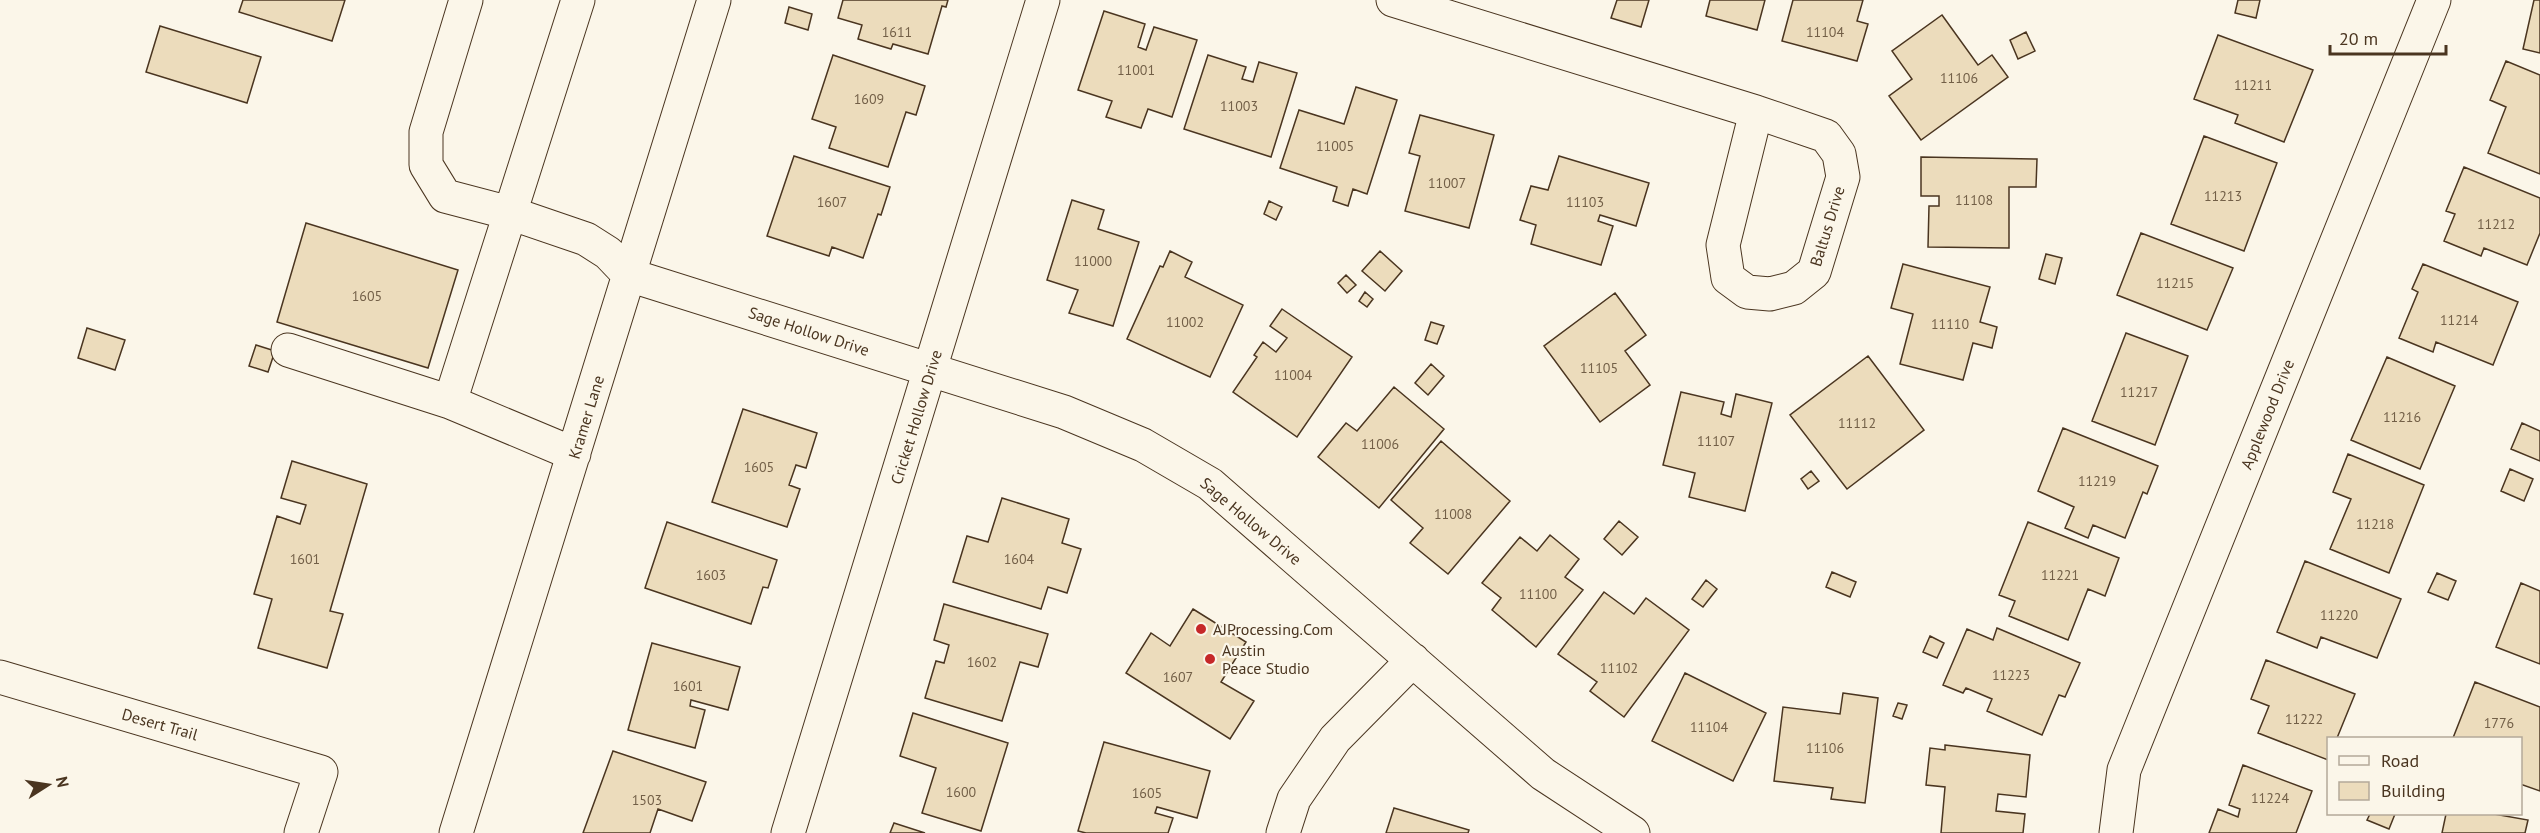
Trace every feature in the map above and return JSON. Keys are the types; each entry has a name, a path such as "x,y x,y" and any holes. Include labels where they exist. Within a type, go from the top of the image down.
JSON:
{"street":[{"path":"466,0 426,132 426,165 445,196 510,213 586,239 608,253 629,275"},
{"path":"450,402 578,0"},
{"name":"Kramer Lane","path":"456,833 714,0"},
{"name":"Cricket Hollow Drive","path":"788,833 1043,0"},
{"name":"Baltus Drive","path":"1393,0 1756,112 1826,136 1839,153 1843,177 1814,272 1794,288 1770,294 1747,292 1728,278 1723,245 1756,112"},
{"name":"Applewood Drive","path":"2116,833 2124,770 2434,0"},
{"name":"Sage Hollow Drive","path":"629,275 1064,412 1143,445 1210,484 1543,774 1633,833"},
{"path":"288,350 450,402 574,454"},
{"path":"1283,833 1294,799 1335,739 1413,660"},
{"name":"Desert Trail","path":"0,677 321,772 301,833"}],"building":[{"path":"243,0 345,0 332,41 239,12"},
{"path":"843,0 948,0 946,7 942,6 928,54 893,44 891,49 858,39 862,25 838,18"},
{"path":"1617,0 1649,0 1641,27 1611,18"},
{"path":"1710,0 1765,0 1757,30 1706,16"},
{"path":"1793,0 1863,0 1857,21 1868,24 1857,61 1782,41"},
{"path":"2238,0 2260,0 2256,18 2235,13"},
{"path":"2534,0 2540,0 2540,53 2523,49"},
{"path":"789,7 812,14 808,30 785,23"},
{"path":"1104,11 1145,24 1138,47 1146,50 1154,27 1197,40 1172,117 1148,109 1141,128 1106,117 1112,101 1078,90"},
{"path":"1942,15 1978,65 1992,55 2008,77 1921,140 1889,96 1912,79 1892,51"},
{"path":"160,26 261,57 247,103 146,72"},
{"path":"2026,32 2035,51 2018,59 2010,40"},
{"path":"2218,35 2313,70 2284,142 2235,123 2238,115 2194,99"},
{"path":"833,55 925,86 916,115 906,112 888,167 829,148 836,127 812,119"},
{"path":"1208,55 1246,67 1242,79 1253,82 1259,62 1297,73 1271,157 1184,129"},
{"path":"2506,61 2540,75 2540,174 2488,153 2506,107 2490,100"},
{"path":"1356,87 1397,100 1367,194 1353,189 1348,206 1333,201 1337,187 1280,168 1299,110 1344,124"},
{"path":"1420,115 1494,135 1469,228 1405,211 1420,156 1409,153"},
{"path":"2204,136 2277,163 2244,251 2171,224"},
{"path":"794,156 890,187 863,258 832,247 829,256 767,236"},
{"path":"1559,156 1649,183 1636,226 1600,215 1598,221 1613,226 1601,265 1531,244 1536,225 1520,220 1531,186 1548,190"},
{"path":"1921,157 2037,159 2036,187 2009,187 2009,248 1928,247 1929,206 1939,206 1939,196 1921,196"},
{"path":"2464,167 2540,198 2540,233 2527,265 2484,248 2481,256 2444,241 2455,214 2446,211"},
{"path":"1072,200 1104,210 1098,229 1139,242 1113,326 1069,313 1078,290 1047,280"},
{"path":"1269,201 1282,207 1276,220 1264,214"},
{"path":"306,223 458,270 428,368 277,322"},
{"path":"2141,233 2233,268 2207,330 2117,295"},
{"path":"1170,251 1192,262 1185,277 1243,305 1210,377 1127,339 1160,266 1163,267"},
{"path":"1380,251 1402,271 1385,291 1362,271"},
{"path":"2046,254 2062,258 2055,284 2039,279"},
{"path":"1903,264 1990,287 1980,322 1997,327 1992,348 1973,343 1963,380 1900,364 1913,314 1891,308"},
{"path":"2423,264 2518,302 2493,365 2436,342 2433,352 2399,338 2418,292 2412,289"},
{"path":"1346,275 1356,285 1347,293 1338,283"},
{"path":"1365,292 1373,299 1367,307 1359,301"},
{"path":"1615,293 1646,335 1625,351 1650,385 1600,422 1544,346"},
{"path":"1282,309 1352,357 1297,437 1233,392 1257,357 1254,355 1263,342 1276,352 1287,338 1270,326"},
{"path":"1431,322 1444,326 1437,344 1425,340"},
{"path":"87,328 125,340 115,370 78,358"},
{"path":"2126,333 2188,356 2155,445 2092,421"},
{"path":"256,345 275,351 268,372 249,366"},
{"path":"1868,356 1924,430 1847,489 1790,415"},
{"path":"2387,357 2455,386 2420,469 2351,440"},
{"path":"1431,364 1444,376 1428,395 1415,383"},
{"path":"1394,387 1444,429 1379,508 1318,457 1346,423 1357,431"},
{"path":"1681,392 1724,402 1721,414 1731,417 1736,394 1772,403 1745,511 1689,497 1695,473 1663,465"},
{"path":"743,409 817,433 806,468 796,465 789,485 800,489 787,527 712,502"},
{"path":"2522,423 2540,431 2540,461 2511,449"},
{"path":"2063,428 2158,466 2147,494 2143,492 2125,538 2093,525 2088,538 2065,528 2074,507 2038,491"},
{"path":"1441,441 1510,501 1448,574 1410,543 1423,528 1391,500"},
{"path":"2348,454 2424,485 2389,573 2330,549 2351,499 2333,492"},
{"path":"292,461 367,484 330,611 343,614 327,668 258,648 272,599 254,594 277,516 300,524 306,505 281,498"},
{"path":"2510,469 2533,479 2524,501 2501,491"},
{"path":"1811,471 1819,481 1808,489 1801,479"},
{"path":"1002,498 1069,519 1062,543 1081,549 1067,593 1048,587 1041,609 953,582 967,536 988,542"},
{"path":"1619,521 1638,537 1622,555 1604,539"},
{"path":"667,522 777,560 768,588 763,587 751,624 645,588"},
{"path":"2028,522 2119,558 2105,596 2088,589 2068,640 2009,616 2015,601 1999,595"},
{"path":"1550,535 1579,559 1565,577 1583,590 1536,647 1492,610 1501,598 1482,583 1520,537 1537,551"},
{"path":"2305,561 2401,599 2377,658 2321,637 2317,648 2277,632"},
{"path":"1832,572 1856,582 1850,597 1826,587"},
{"path":"2437,573 2456,581 2448,600 2428,592"},
{"path":"1706,580 1717,589 1703,607 1692,599"},
{"path":"2521,583 2540,591 2540,664 2496,647"},
{"path":"1604,592 1634,614 1646,598 1689,630 1624,717 1590,691 1597,682 1558,654"},
{"path":"944,604 1048,634 1038,667 1020,662 1002,721 925,698 936,661 944,663 949,645 934,640"},
{"path":"1193,609 1246,642 1221,682 1254,701 1230,739 1126,673 1151,633 1170,646"},
{"path":"1997,628 2080,663 2065,697 2059,695 2042,735 1987,711 1992,699 1966,688 1963,693 1943,685 1967,629 1993,640"},
{"path":"1930,636 1944,643 1937,658 1923,652"},
{"path":"652,643 740,667 728,710 691,700 690,706 705,710 695,748 628,730"},
{"path":"2266,660 2355,694 2337,737 2327,737 2327,760 2258,733 2269,706 2251,699"},
{"path":"1685,673 1766,713 1733,781 1652,741"},
{"path":"2475,682 2540,707 2540,791 2522,785 2522,737 2453,737"},
{"path":"1843,693 1878,698 1865,803 1831,799 1833,788 1774,781 1783,707 1840,714"},
{"path":"1898,703 1907,705 1902,719 1893,716"},
{"path":"913,713 1008,743 981,831 922,813 936,768 900,756"},
{"path":"1104,742 1210,771 1197,818 1157,807 1155,813 1173,818 1168,833 1086,833 1078,831"},
{"path":"1945,745 2030,755 2026,797 1998,794 1996,811 2025,814 2023,833 1941,833 1945,787 1926,785 1930,748 1945,750"},
{"path":"613,751 706,782 692,821 658,809 650,833 583,833"},
{"path":"2243,765 2312,791 2296,833 2209,833 2218,809 2238,817 2240,809 2229,805"},
{"path":"1394,808 1469,830 1468,833 1386,833"},
{"path":"2370,815 2395,815 2389,829 2367,820"},
{"path":"2446,815 2500,815 2528,820 2525,833 2442,833"},
{"path":"894,823 925,833 890,833"}],"place":[{"name":"AJProcessing.Com","path":"1201,629"},
{"name":"Austin Peace Studio","path":"1210,659"}]}
